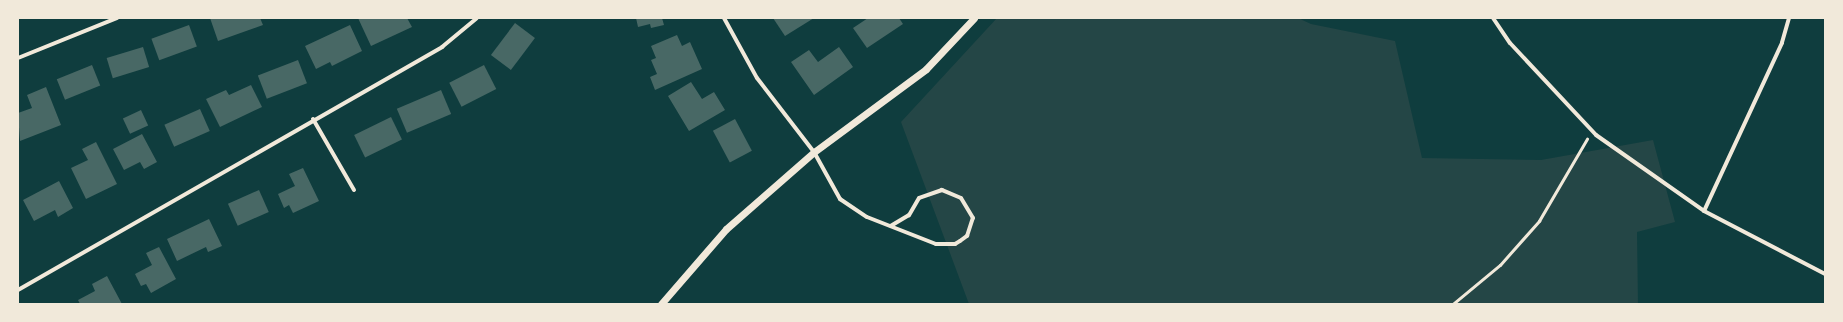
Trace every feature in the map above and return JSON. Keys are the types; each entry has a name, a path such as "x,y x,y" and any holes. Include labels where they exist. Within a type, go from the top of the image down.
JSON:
{"street":[{"path":"18,58 117,18"},
{"path":"18,290 313,119 442,47 477,18"},
{"path":"724,18 757,78 814,152 840,199 867,216 936,244 955,244 967,236 973,218 961,198 942,190 920,198 909,216 892,226"},
{"path":"661,304 726,229 814,152 926,69 974,18"},
{"path":"1493,18 1510,43 1592,131 1704,211 1825,274"},
{"path":"1704,211 1782,43 1788,18"},
{"path":"313,119 354,190"}],"path":[{"path":"1453,304 1500,266 1539,221 1592,131"}],"shaded area":[{"path":"997,18 1298,18 1311,24 1395,41 1422,158 1541,160 1653,140 1675,222 1637,232 1638,304 969,304 901,122"}],"building":[{"path":"210,18 260,18 263,25 218,41"},
{"path":"358,18 407,18 412,27 371,46"},
{"path":"636,18 662,18 664,25 651,28 650,24 638,27"},
{"path":"773,18 814,18 785,36"},
{"path":"868,18 899,18 903,24 867,48 853,28"},
{"path":"515,23 535,38 511,70 491,55"},
{"path":"189,25 197,47 159,60 151,39"},
{"path":"350,25 362,51 332,66 330,62 316,69 305,46"},
{"path":"677,35 682,46 690,42 702,69 655,90 650,77 657,74 651,60 656,58 651,46"},
{"path":"143,47 149,67 113,78 107,58"},
{"path":"839,47 853,67 814,95 791,62 809,50 818,62"},
{"path":"298,60 307,83 267,99 258,75"},
{"path":"92,65 100,85 65,100 57,79"},
{"path":"484,65 496,89 462,107 449,83"},
{"path":"691,82 702,99 714,92 725,110 689,131 668,96"},
{"path":"251,85 262,107 220,127 206,99 226,90 229,95"},
{"path":"46,87 61,125 20,141 18,113 32,108 27,95"},
{"path":"441,90 451,114 407,133 397,109"},
{"path":"200,109 210,131 174,147 164,125"},
{"path":"141,110 148,125 130,134 123,118"},
{"path":"391,117 402,139 365,157 354,135"},
{"path":"735,119 752,151 730,163 713,131"},
{"path":"142,134 157,162 144,169 140,162 124,170 113,149"},
{"path":"96,142 117,184 86,199 71,168 88,160 82,149"},
{"path":"303,168 319,201 293,213 289,205 284,208 278,194 295,186 289,174"},
{"path":"59,181 73,208 58,217 55,210 34,221 23,200"},
{"path":"259,190 269,212 238,226 228,204"},
{"path":"209,219 222,246 208,252 206,247 177,261 167,239"},
{"path":"159,247 176,279 151,293 146,284 141,286 135,274 152,265 146,253"},
{"path":"107,276 122,304 80,304 78,300 95,291 92,284"}]}
